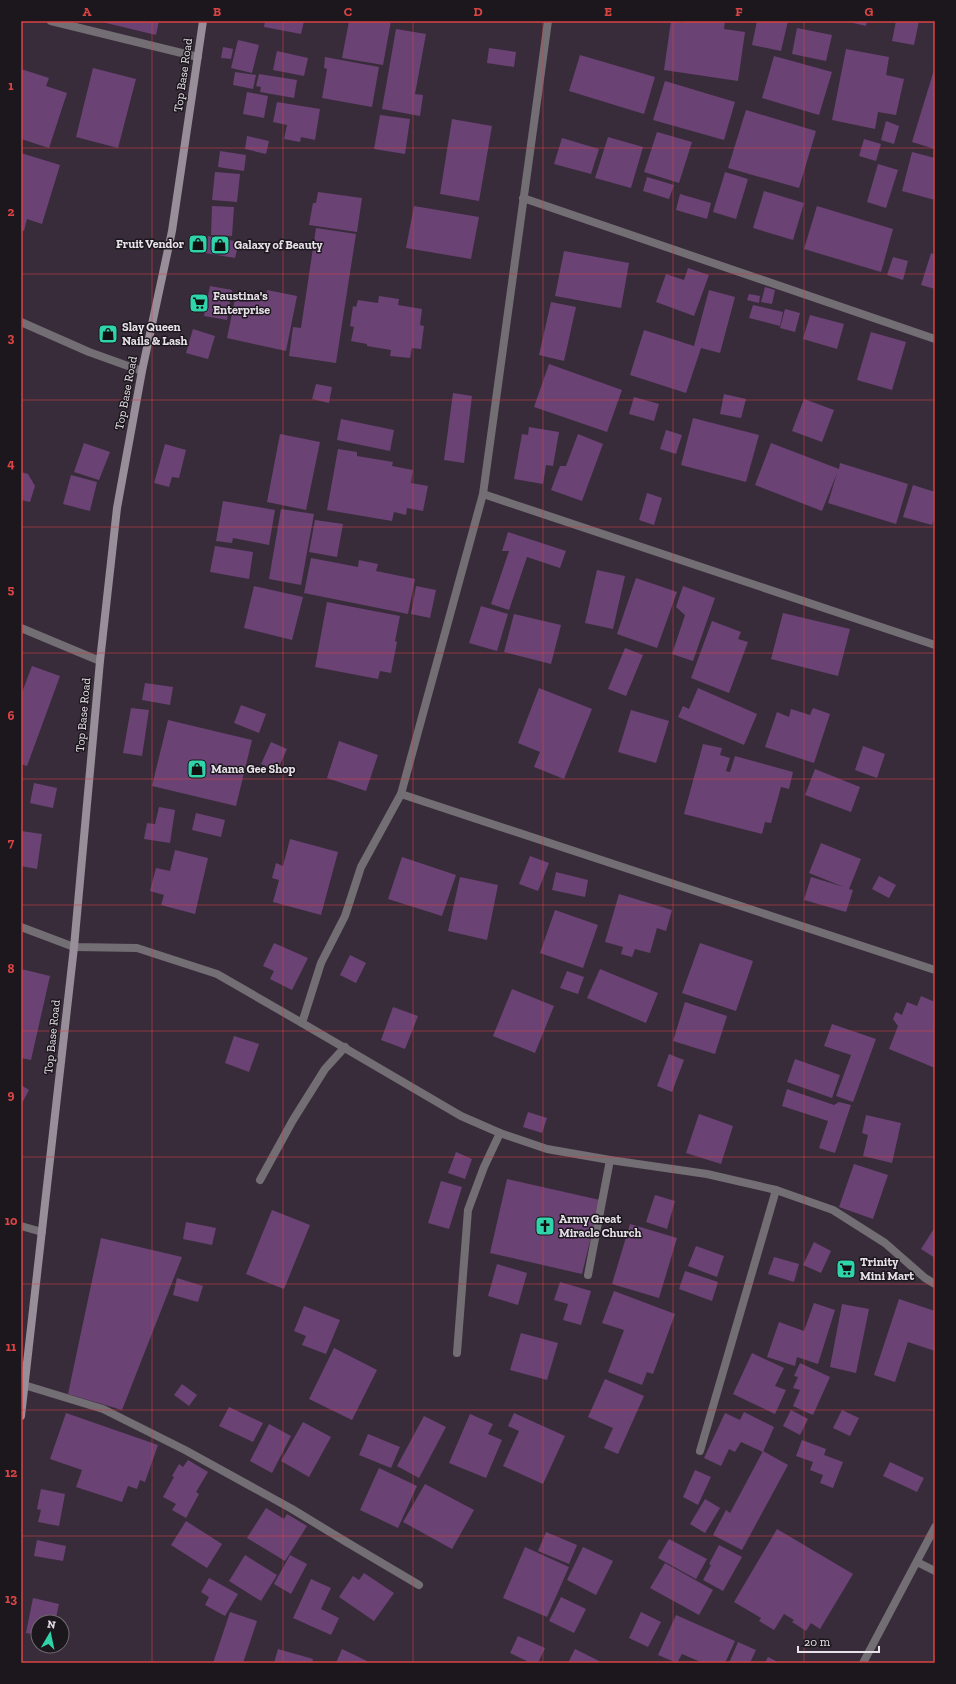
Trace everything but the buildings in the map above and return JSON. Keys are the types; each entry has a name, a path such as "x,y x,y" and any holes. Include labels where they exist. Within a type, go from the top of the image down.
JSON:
{"street":[{"path":"51,21 198,57"},
{"name":"Top Base Road","path":"21,1416 74,947 100,661 117,508 142,371 172,231 203,21"},
{"path":"302,1022 321,963 345,916 361,867 401,794 483,494 548,21"},
{"path":"523,198 935,339"},
{"path":"21,322 89,352 142,371"},
{"path":"483,494 935,645"},
{"path":"21,628 100,661"},
{"path":"401,794 935,970"},
{"path":"21,927 74,947 137,948 217,974 409,1084 461,1116 500,1134 547,1149 707,1174 776,1190 833,1210 885,1243 935,1284"},
{"path":"260,1180 293,1120 325,1069 344,1047"},
{"path":"457,1353 468,1210 484,1167 500,1134"},
{"path":"588,1275 610,1160"},
{"path":"700,1451 776,1190"},
{"path":"21,1226 42,1232"},
{"path":"24,1385 103,1410 185,1450 292,1509 419,1585"},
{"path":"863,1663 935,1527"},
{"path":"917,1562 935,1571"}],"place":[{"name":"Fruit Vendor","path":"198,244"},
{"name":"Galaxy of Beauty","path":"220,245"},
{"name":"Faustina's Enterprise","path":"199,303"},
{"name":"Slay Queen Nails & Lash","path":"108,334"},
{"name":"Mama Gee Shop","path":"197,769"},
{"name":"Army Great Miracle Church","path":"545,1226"},
{"name":"Trinity Mini Mart","path":"846,1269"}]}
